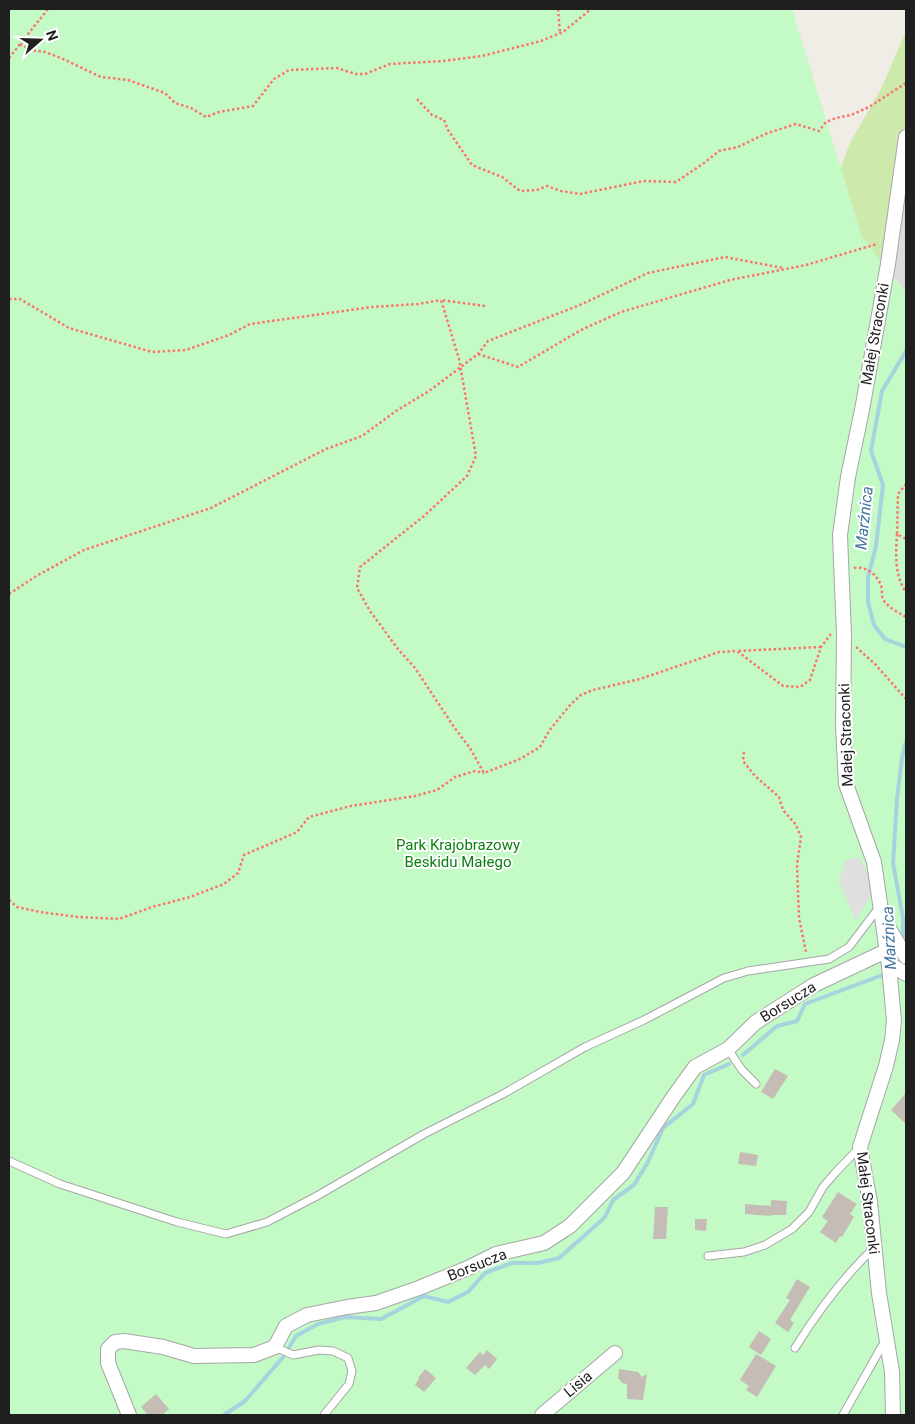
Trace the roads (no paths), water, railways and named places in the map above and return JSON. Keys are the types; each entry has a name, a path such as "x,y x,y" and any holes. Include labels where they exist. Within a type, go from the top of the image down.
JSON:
{"street":[{"name":"Małej Straconki","path":"894,1415 888,1340 879,1293 870,1202 860,1148 886,1066 892,1040 897,970 886,951 874,862 846,784 843,726 840,535 842,511 862,410 892,237 906,137"},
{"path":"883,923 890,930 906,957"},
{"name":"Borsucza","path":"278,1348 286,1326 307,1315 376,1303 468,1268 496,1254 544,1243 570,1226 623,1173 695,1067 728,1049 756,1022 814,985 886,951"},
{"path":"129,1415 108,1363 108,1349 115,1342 124,1341 163,1347 194,1356 254,1356 278,1348"},
{"name":"Lisia","path":"542,1415 615,1353"}],"lane":[{"path":"9,1161 60,1184 177,1222 226,1234 266,1222 315,1198 424,1134 503,1094 585,1046 644,1020 724,978 748,971 829,959 848,947 881,904"},
{"path":"728,1049 742,1070 756,1084"},
{"path":"708,1256 744,1252 765,1246 792,1229 809,1212 835,1173 860,1148"},
{"path":"795,1348 823,1304 874,1248"},
{"path":"843,1415 882,1346 888,1340"},
{"path":"278,1348 293,1355 319,1350 334,1351 348,1358 352,1371 349,1384 324,1415"}],"waterway":[{"name":"Marźnica","path":"906,351 882,391 871,451 883,485 876,546 868,577 868,602 874,625 885,639 906,647"},
{"name":"Marźnica","path":"903,942 903,918 893,863 897,799 906,742"},
{"path":"743,1055 777,1026 797,1021 805,1004 880,976 888,975"},
{"path":"224,1415 245,1401 284,1356 296,1336 318,1324 345,1317 381,1319 424,1296 448,1302 468,1292 485,1273 512,1263 538,1263 559,1258 605,1217 613,1200 634,1185 648,1162 663,1128 693,1104 704,1075 729,1064"}],"park label":[{"name":"Park Krajobrazowy Beskidu Małego","path":"458,854"}]}
